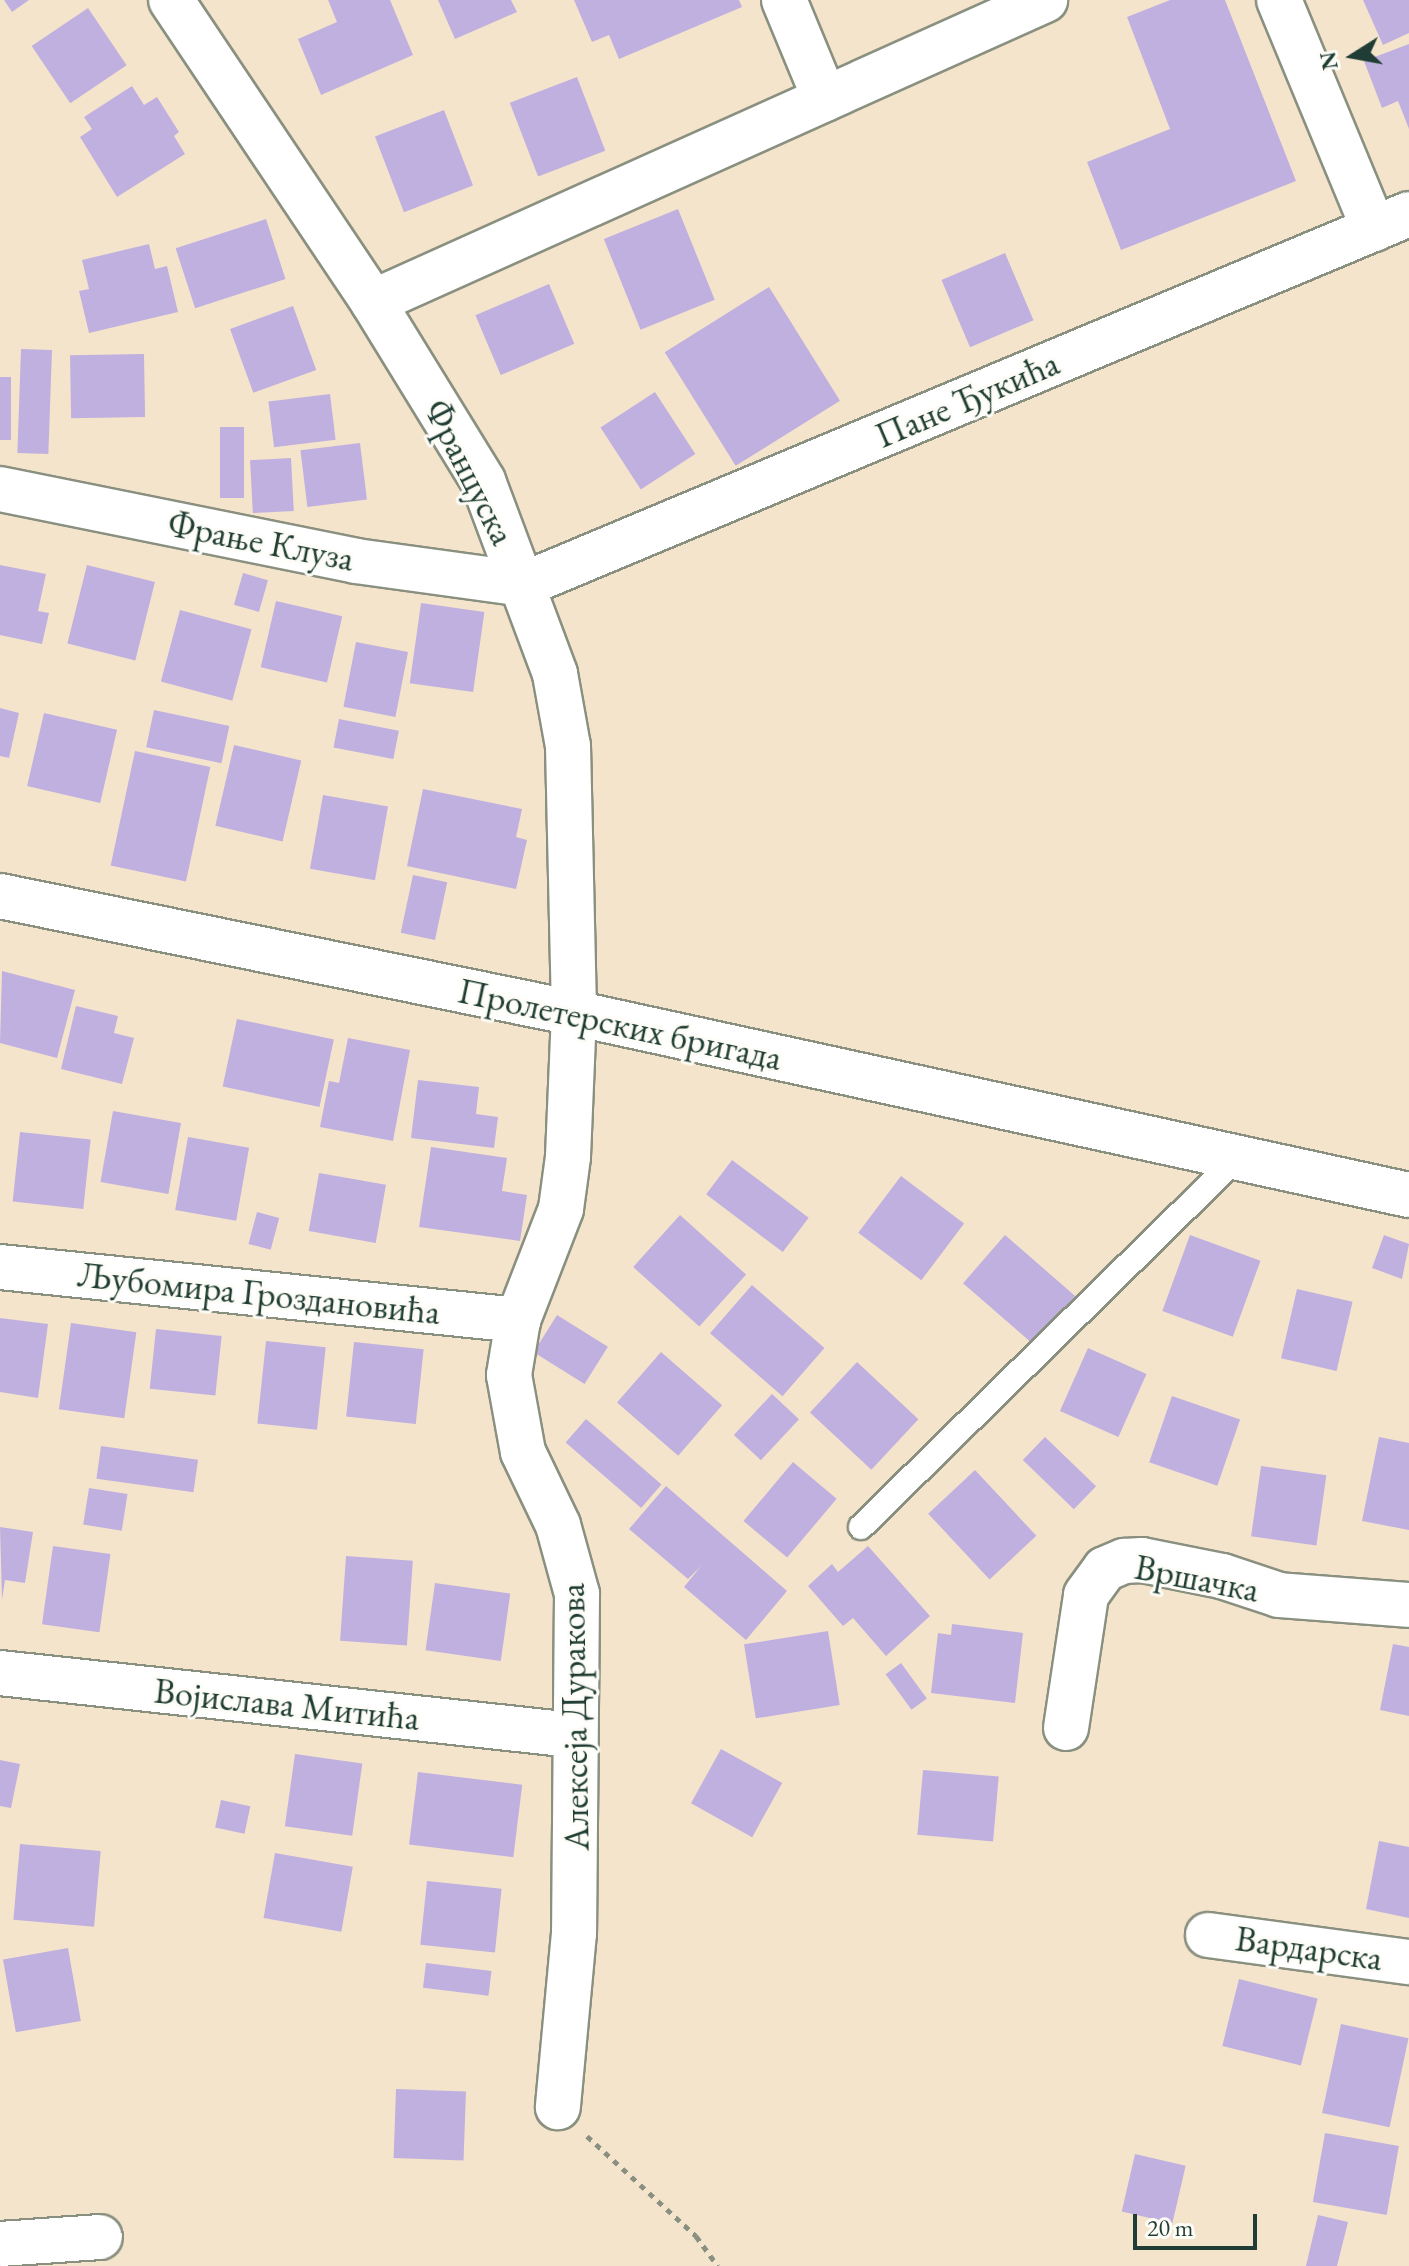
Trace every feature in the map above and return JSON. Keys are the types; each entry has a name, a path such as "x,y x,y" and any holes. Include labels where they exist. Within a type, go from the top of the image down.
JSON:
{"street":[{"name":"Француска","path":"171,0 373,302 483,481 525,584 555,674 568,746 574,1013"},
{"path":"784,0 825,99"},
{"path":"373,302 1045,0"},
{"path":"1279,0 1392,222"},
{"name":"Пане Ђукића","path":"525,584 1392,222"},
{"name":"Фрање Клуза","path":"0,489 356,561 525,584"},
{"name":"Пролетерских бригада","path":"0,896 574,1013 1409,1195"},
{"name":"Алексеја Дуракова","path":"558,2107 574,1933 573,1735 577,1594 558,1525 523,1452 509,1375 518,1320 561,1209 574,1013"},
{"name":"Љубомира Гроздановића","path":"0,1267 518,1320"},
{"name":"Вршачка","path":"1066,1728 1086,1595 1105,1569 1124,1561 1142,1560 1222,1576 1279,1595 1409,1605"},
{"name":"Војислава Митића","path":"0,1673 573,1735"},
{"name":"Вардарска","path":"1208,1935 1409,1962"},
{"path":"0,2244 100,2237"}],"lane":[{"path":"861,1527 1239,1156"}],"path":[{"path":"558,2107 719,2264"}],"building":[{"path":"4,0 29,0 12,12"},
{"path":"328,0 390,0 413,55 321,95 298,39 337,22"},
{"path":"438,0 511,0 517,12 455,39"},
{"path":"574,0 739,0 742,7 619,59 609,35 592,42"},
{"path":"1170,0 1225,0 1296,181 1121,250 1087,162 1170,129 1127,17"},
{"path":"1363,0 1409,0 1409,33 1383,45"},
{"path":"88,8 127,65 70,103 32,46"},
{"path":"1409,44 1409,129 1398,101 1382,108 1364,61"},
{"path":"577,77 605,151 538,177 510,103"},
{"path":"132,86 144,105 157,97 179,132 174,136 185,154 117,197 80,137 92,129 84,117"},
{"path":"444,110 473,186 404,212 375,137"},
{"path":"678,209 715,300 641,330 604,239"},
{"path":"266,219 285,279 195,308 176,248"},
{"path":"149,244 155,269 167,266 178,312 89,333 79,291 89,289 82,260"},
{"path":"1005,253 1034,320 970,347 941,280"},
{"path":"549,284 574,344 501,375 475,315"},
{"path":"769,287 840,401 736,466 665,352"},
{"path":"293,306 316,370 253,393 230,329"},
{"path":"21,349 52,350 48,454 17,453"},
{"path":"144,354 145,417 71,418 70,355"},
{"path":"0,377 11,377 11,440 0,440"},
{"path":"655,392 695,454 641,489 600,427"},
{"path":"330,394 336,440 274,447 268,402"},
{"path":"220,427 244,427 244,498 220,498"},
{"path":"360,443 367,500 307,507 300,450"},
{"path":"291,458 294,511 253,513 250,460"},
{"path":"0,565 46,574 38,611 49,613 42,644 0,635"},
{"path":"87,565 155,582 135,661 67,644"},
{"path":"243,573 268,580 259,612 234,605"},
{"path":"276,601 342,616 327,683 261,667"},
{"path":"421,603 484,612 473,692 410,683"},
{"path":"180,610 251,629 232,701 161,681"},
{"path":"356,642 408,652 395,717 343,707"},
{"path":"0,708 19,713 9,758 0,756"},
{"path":"154,710 229,726 221,763 146,747"},
{"path":"44,713 117,730 100,803 27,786"},
{"path":"339,719 399,731 393,759 333,747"},
{"path":"234,745 301,761 283,841 215,826"},
{"path":"135,751 210,767 186,881 111,865"},
{"path":"423,789 522,809 516,837 527,840 516,889 407,866"},
{"path":"323,795 388,806 375,880 310,869"},
{"path":"413,875 447,882 435,940 401,933"},
{"path":"2,971 75,990 57,1058 0,1043"},
{"path":"76,1006 118,1016 114,1033 134,1038 122,1084 61,1069"},
{"path":"237,1019 334,1040 319,1107 223,1086"},
{"path":"348,1038 410,1050 393,1141 320,1127 329,1081 339,1083"},
{"path":"418,1080 479,1087 476,1114 498,1117 494,1148 411,1138"},
{"path":"113,1111 181,1123 168,1194 100,1182"},
{"path":"20,1132 91,1139 83,1209 13,1202"},
{"path":"188,1137 249,1148 236,1221 175,1210"},
{"path":"431,1147 507,1158 502,1191 527,1195 520,1241 419,1227"},
{"path":"732,1160 809,1218 783,1252 706,1194"},
{"path":"319,1173 386,1185 376,1243 309,1231"},
{"path":"901,1176 964,1224 921,1280 858,1233"},
{"path":"257,1212 279,1218 271,1250 248,1244"},
{"path":"680,1215 746,1275 699,1327 633,1267"},
{"path":"1005,1235 1075,1296 1033,1344 963,1283"},
{"path":"1190,1235 1260,1261 1233,1337 1162,1311"},
{"path":"1384,1235 1409,1244 1402,1279 1372,1268"},
{"path":"752,1285 824,1348 782,1396 710,1333"},
{"path":"1297,1289 1353,1302 1337,1371 1281,1358"},
{"path":"557,1315 608,1347 585,1384 534,1352"},
{"path":"0,1318 48,1324 38,1398 0,1392"},
{"path":"71,1323 136,1332 124,1418 59,1409"},
{"path":"156,1329 222,1336 215,1396 150,1389"},
{"path":"266,1341 326,1347 317,1430 257,1424"},
{"path":"354,1342 424,1349 416,1424 346,1417"},
{"path":"1088,1348 1146,1374 1118,1437 1060,1411"},
{"path":"661,1352 722,1405 678,1456 617,1403"},
{"path":"857,1362 918,1419 871,1470 810,1412"},
{"path":"772,1394 799,1419 761,1460 734,1435"},
{"path":"1172,1396 1240,1419 1217,1486 1149,1462"},
{"path":"586,1419 661,1485 641,1508 566,1442"},
{"path":"1045,1437 1096,1486 1074,1509 1023,1460"},
{"path":"1379,1437 1409,1443 1409,1530 1362,1521"},
{"path":"101,1446 198,1460 193,1492 96,1479"},
{"path":"793,1462 837,1499 787,1558 744,1521"},
{"path":"1261,1466 1326,1475 1316,1545 1251,1536"},
{"path":"975,1470 1036,1536 990,1579 928,1514"},
{"path":"666,1486 787,1591 746,1640 684,1587 701,1566 688,1579 629,1529"},
{"path":"89,1488 128,1494 122,1531 83,1525"},
{"path":"0,1527 33,1532 25,1583 5,1580 2,1600"},
{"path":"53,1546 110,1554 99,1632 42,1624"},
{"path":"868,1546 930,1616 886,1656 853,1618 843,1626 808,1586 832,1564 838,1572"},
{"path":"346,1556 413,1561 407,1645 340,1641"},
{"path":"435,1583 510,1594 501,1661 426,1650"},
{"path":"952,1624 1023,1633 1015,1703 931,1693 938,1633 951,1635"},
{"path":"828,1631 840,1705 756,1718 744,1644"},
{"path":"1393,1644 1409,1647 1409,1716 1380,1710"},
{"path":"901,1663 927,1699 911,1710 886,1674"},
{"path":"721,1749 782,1783 752,1837 691,1803"},
{"path":"295,1754 362,1763 352,1836 285,1826"},
{"path":"0,1760 20,1764 11,1808 0,1806"},
{"path":"923,1770 999,1777 993,1841 917,1835"},
{"path":"418,1772 522,1785 513,1857 409,1844"},
{"path":"221,1800 250,1806 245,1834 215,1827"},
{"path":"1379,1841 1409,1847 1409,1918 1366,1909"},
{"path":"20,1844 101,1851 94,1927 13,1920"},
{"path":"275,1853 353,1867 341,1932 264,1918"},
{"path":"427,1881 502,1889 495,1952 420,1945"},
{"path":"68,1948 81,2021 16,2032 3,1959"},
{"path":"426,1963 492,1971 488,1996 423,1988"},
{"path":"1239,1979 1318,1999 1301,2066 1222,2046"},
{"path":"1341,2024 1408,2038 1390,2127 1322,2113"},
{"path":"396,2089 466,2091 464,2160 394,2158"},
{"path":"1325,2133 1399,2146 1387,2215 1313,2202"},
{"path":"1135,2154 1186,2166 1172,2223 1122,2211"},
{"path":"1318,2215 1348,2222 1337,2266 1306,2266"}]}
